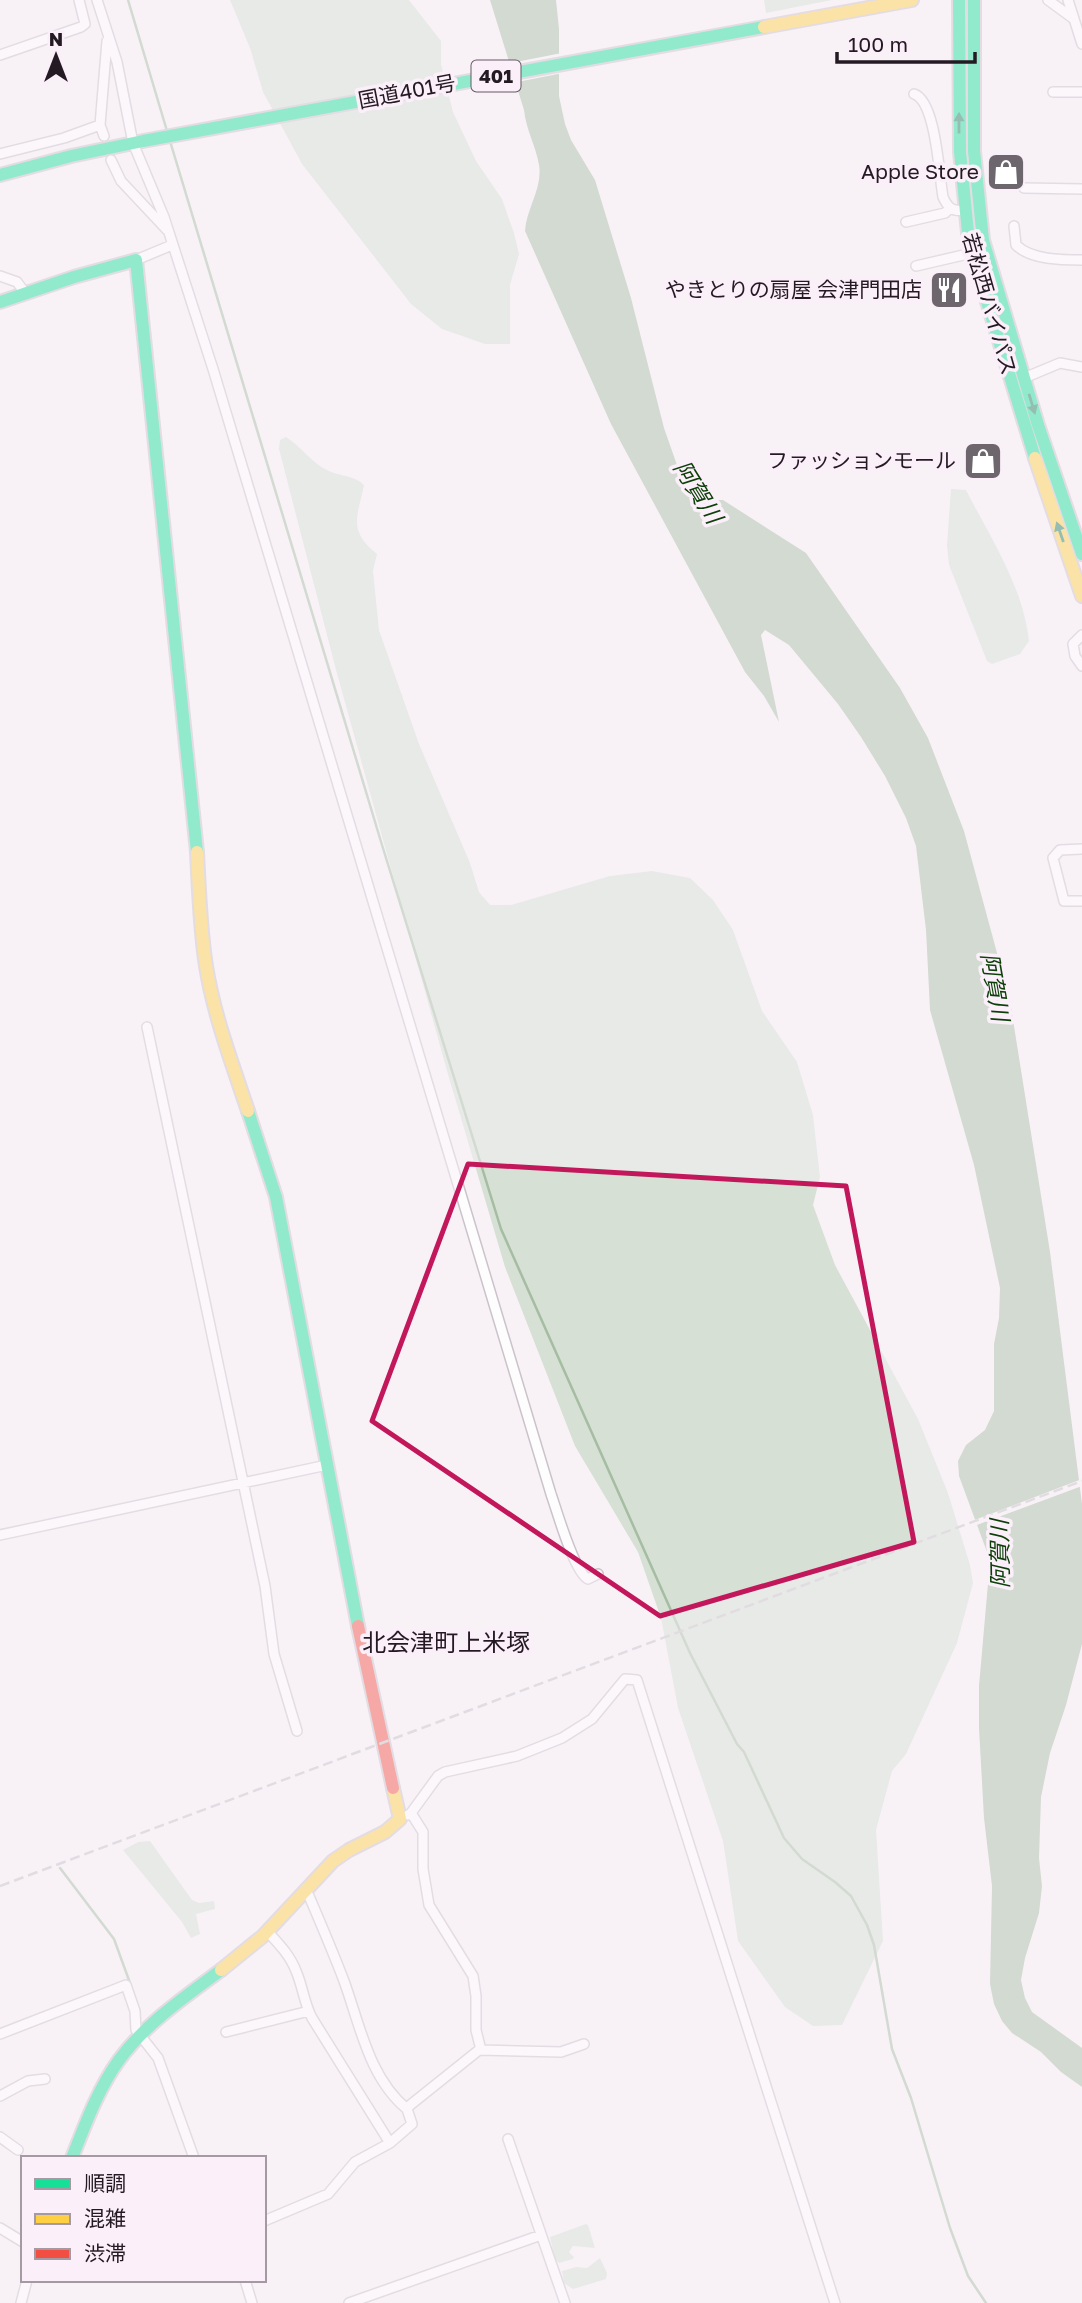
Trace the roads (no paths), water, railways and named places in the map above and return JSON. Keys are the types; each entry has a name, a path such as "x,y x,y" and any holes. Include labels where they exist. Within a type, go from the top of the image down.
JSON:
{"main road":[{"name":"401","path":"853,9 879,0"},
{"name":"401","path":"853,9 912,0"},
{"name":"若松西バイパス","path":"974,0 974,151 978,203 987,253 1024,378 1082,554"},
{"name":"若松西バイパス","path":"956,2 960,152 972,253 1025,429 1082,596"},
{"name":"国道401号","path":"0,175 138,142 853,9"},
{"path":"0,302 136,260 168,592 193,810 206,964 216,1013 265,1154 276,1197 372,1698 406,1816 393,1829 336,1858 253,1945 155,2022 119,2060 86,2119 73,2156"}],"street":[{"path":"0,55 81,27 85,24 85,19 79,0"},
{"path":"97,0 138,142 221,395 551,1494 583,1577 588,1579 598,1574"},
{"path":"1048,0 1074,19"},
{"path":"1068,0 1082,44"},
{"path":"104,136 100,125 107,32"},
{"path":"1053,92 1082,92"},
{"path":"914,94 923,100 933,125 943,197 950,208"},
{"path":"0,154 64,138 100,125"},
{"path":"111,160 121,181 168,231"},
{"path":"1024,188 1082,189"},
{"path":"906,222 944,213 950,208 965,210"},
{"path":"1014,226 1016,245 1022,250 1039,256 1082,260"},
{"path":"136,260 172,246"},
{"path":"916,266 972,253"},
{"path":"0,276 17,282 26,294"},
{"path":"1024,378 1060,363 1082,367"},
{"path":"1082,635 1073,644 1075,656 1082,666"},
{"path":"1082,849 1060,850 1053,858 1064,901 1082,901"},
{"path":"147,1027 265,1586 274,1654 297,1731"},
{"path":"0,1535 327,1465"},
{"path":"481,2050 475,2030 473,1976 429,1905 423,1869 423,1832 406,1816 438,1776 542,1747 571,1733 592,1718 625,1679 638,1680 835,2303"},
{"path":"266,2220 328,2194 355,2162 390,2143 412,2124 407,2109 396,2100 367,2051 344,1982 305,1889"},
{"path":"267,1931 288,1954 297,1971 309,2011 337,2054 366,2108 390,2143"},
{"path":"0,2034 126,1985 135,2011 136,2030 158,2059 193,2156"},
{"path":"226,2032 309,2011"},
{"path":"407,2109 481,2050 561,2052 584,2044"},
{"path":"0,2096 28,2081 45,2079"},
{"path":"0,2137 18,2150"},
{"path":"508,2138 565,2303"},
{"path":"0,2228 21,2241"},
{"path":"349,2303 541,2235"},
{"path":"21,2303 26,2282"},
{"path":"246,2282 253,2303"}],"water":[{"name":"阿賀川","path":"490,0 556,0 559,96 565,124 571,140 595,180 631,298 664,428 684,485 698,500 723,500 806,553 900,688 928,738 964,831 1010,1001 1050,1252 1082,1504 1082,1644 1050,1753 1041,1797 1039,1858 1042,1886 1039,1913 1021,1980 1032,2012 1082,2048 1082,2087 1061,2072 1041,2052 1012,2033 1002,2021 994,2004 990,1984 992,1886 984,1818 979,1728 979,1686 989,1572 987,1552 959,1476 958,1461 966,1445 985,1430 994,1411 994,1344 999,1318 1000,1288 974,1165 930,1010 926,930 916,846 906,818 885,776 838,704 789,645 765,630 761,635 779,722 764,696 745,672 611,424 525,231 539,182 539,165"}],"waterway":[{"path":"128,0 167,131"},
{"path":"170,141 501,1229 690,1653 737,1744 744,1752 784,1838 802,1859 851,1896 867,1925 874,1945 892,2049 911,2098 950,2228 968,2276 986,2303"},
{"path":"60,1868 114,1939 130,1983"}],"railway":[{"path":"0,1886 1082,1481"}],"place":[{"name":"Apple Store","path":"1006,172"},
{"name":"やきとりの扇屋 会津門田店","path":"949,290"},
{"name":"ファッションモール","path":"983,461"}],"district":[{"name":"北会津町上米塚","path":"446,1643"}]}
